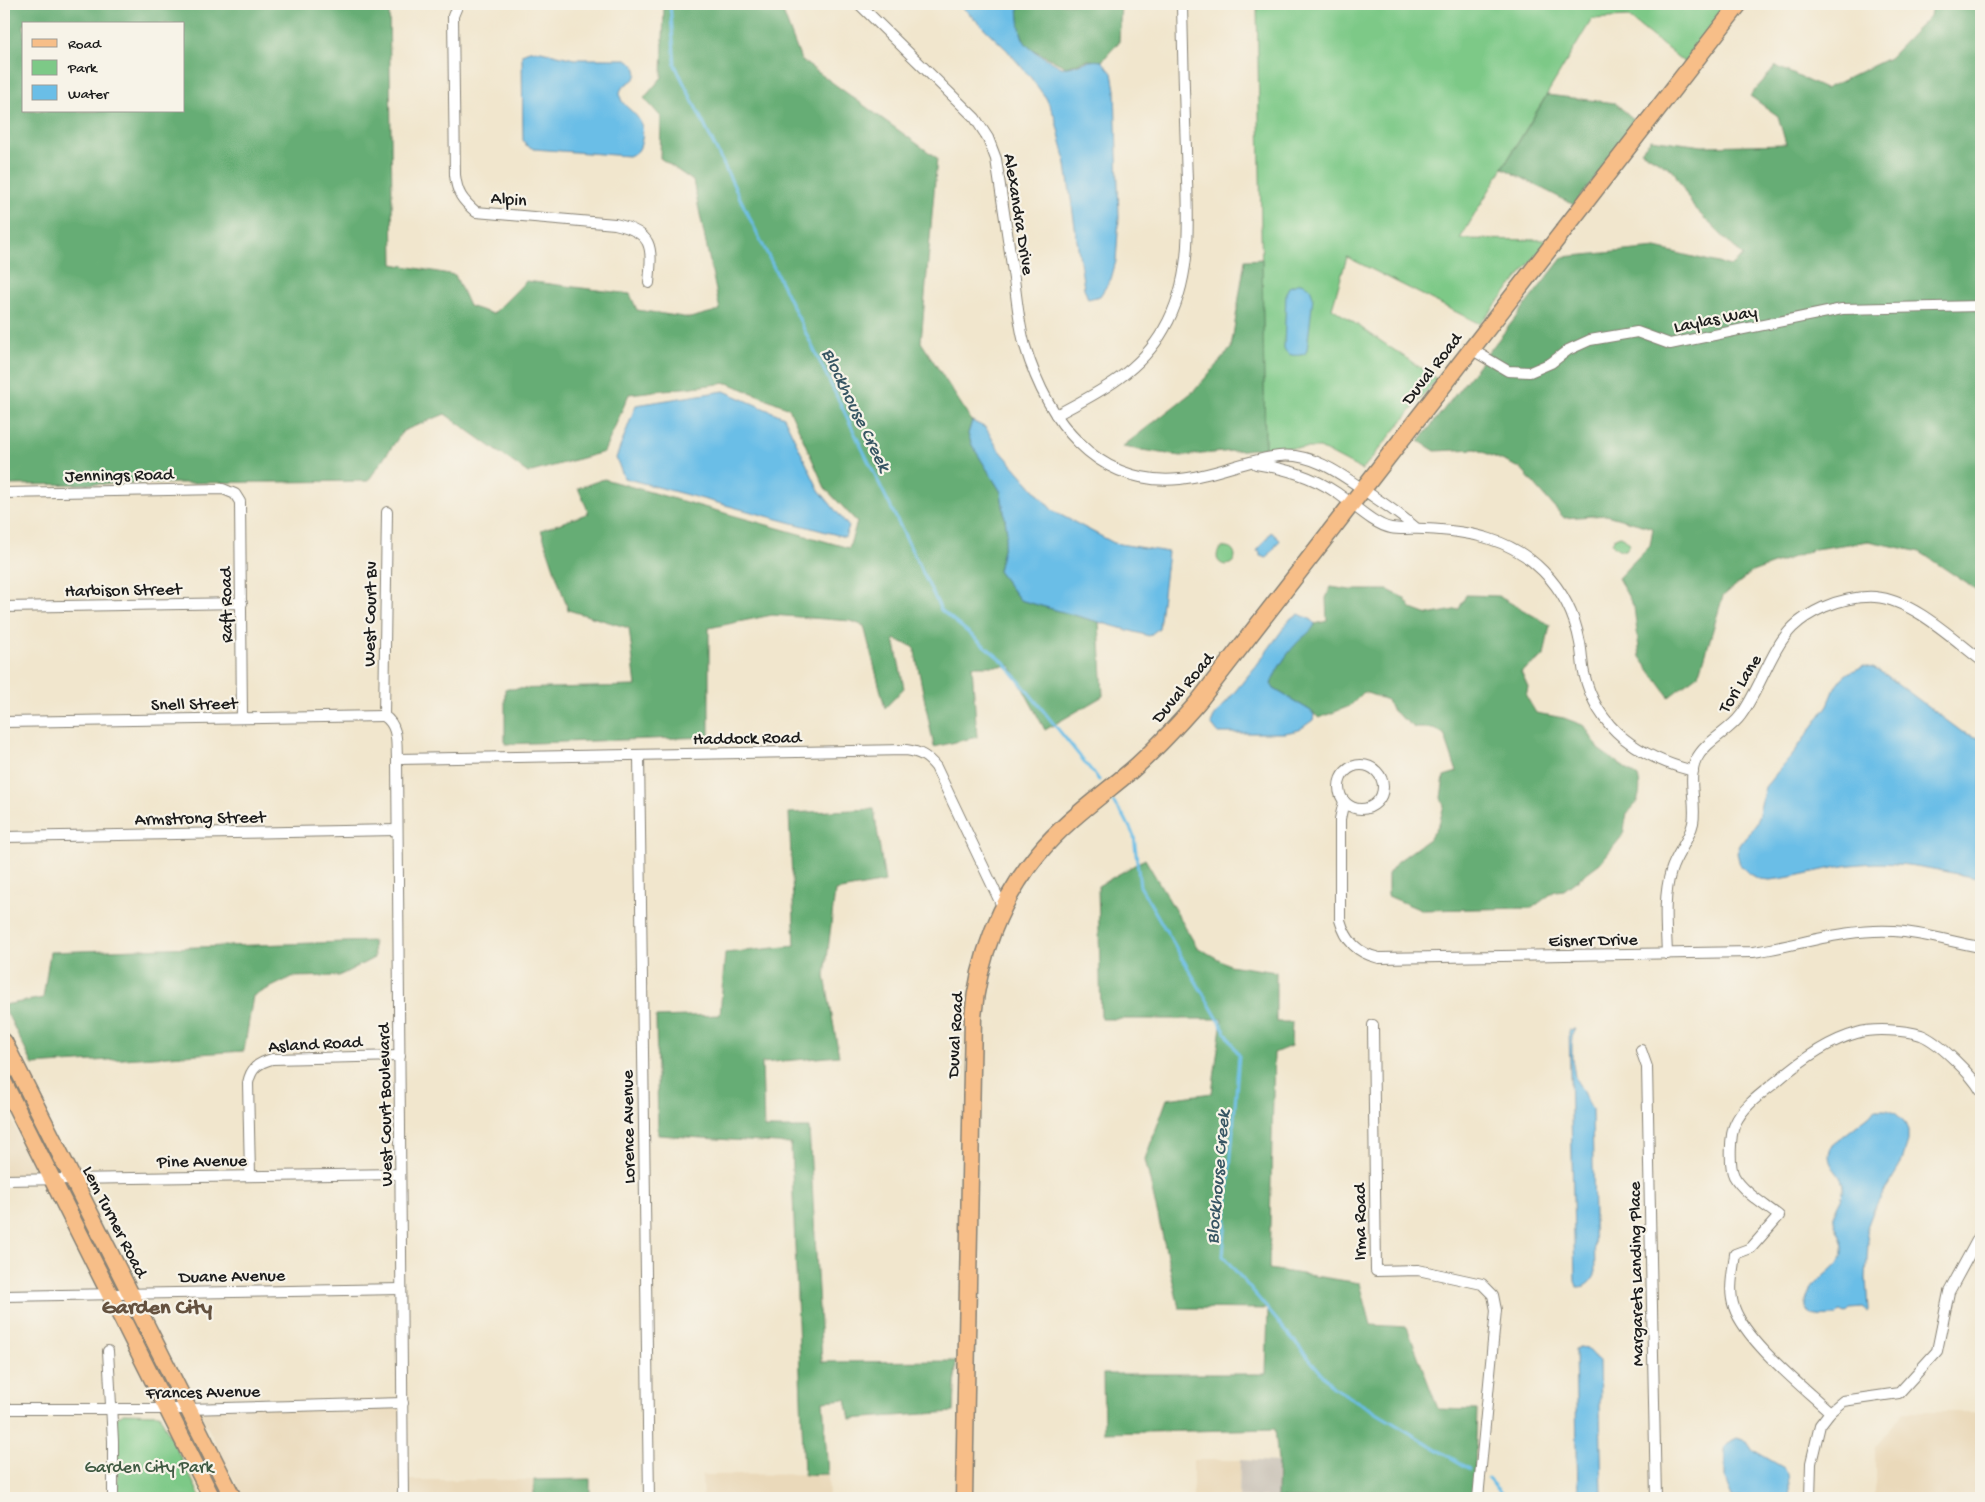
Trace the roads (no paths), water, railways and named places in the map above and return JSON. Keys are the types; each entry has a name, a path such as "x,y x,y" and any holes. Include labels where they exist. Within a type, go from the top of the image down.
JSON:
{"main road":[{"name":"Duval Road","path":"964,1498 972,1017 978,979 985,953 1003,908 1022,876 1047,844 1165,739 1198,702 1739,4"},
{"name":"Lem Turner Road","path":"4,1042 233,1498"},
{"path":"4,1083 212,1498"}],"street":[{"name":"Alpin","path":"458,4 453,16 454,175 456,189 461,198 476,212 616,224 634,228 643,235 650,245 652,258 649,283"},
{"name":"Alexandra Drive","path":"859,4 975,118 988,138 996,159 1024,344 1036,377 1056,415 1072,437 1086,451 1119,470 1139,477 1179,479 1279,456 1306,459 1334,470 1398,513 1416,528"},
{"path":"1056,415 1108,387 1141,360 1164,330 1184,277 1188,235 1182,4"},
{"name":"Laylas Way","path":"1471,349 1508,371 1530,372 1551,363 1568,350 1590,340 1637,332 1670,344 1842,309 1981,306"},
{"name":"Alexandra Drive","path":"1250,463 1302,474 1323,484 1390,528 1453,530 1474,534 1510,546 1535,563 1554,583 1569,606 1578,631 1584,674 1596,705 1605,719 1626,742 1655,760 1693,771"},
{"name":"Jennings Road","path":"4,493 223,488 235,494"},
{"name":"Raft Road","path":"235,494 240,502 242,718"},
{"name":"West Court Bv","path":"384,716 387,512"},
{"name":"Tori Lane","path":"1666,954 1666,896 1668,882 1671,870 1689,836 1693,823 1693,771 1696,760 1702,750 1741,717 1791,628 1804,618 1836,602 1863,597 1878,597 1894,601 1920,614 1981,660"},
{"name":"Harbison Street","path":"4,607 242,603"},
{"name":"Snell Street","path":"4,722 384,716"},
{"name":"West Court Boulevard","path":"384,716 391,720 395,728 397,759 403,1498"},
{"name":"Haddock Road","path":"397,759 906,750 917,752 928,757 936,767 1003,908"},
{"name":"Lorence Avenue","path":"639,755 649,1498"},
{"name":"Eisner Drive","path":"1344,801 1349,806 1362,810 1376,804 1383,792 1384,784 1376,770 1362,765 1348,770 1340,781 1340,795 1344,801 1340,818 1340,920 1344,933 1351,943 1368,955 1379,958 1753,952 1780,948 1828,936 1871,931 1918,933 1981,947"},
{"name":"Armstrong Street","path":"4,837 397,830"},
{"name":"Irma Road","path":"1373,1025 1376,1270 1418,1270 1482,1284 1493,1296 1495,1302 1495,1320 1478,1498"},
{"path":"1830,1412 1747,1332 1734,1307 1731,1288 1735,1254 1751,1248 1779,1216 1741,1186 1733,1175 1730,1145 1734,1125 1744,1109 1784,1075 1826,1045 1859,1032 1894,1031 1922,1036 1956,1060 1981,1092"},
{"name":"Margarets Landing Place","path":"1641,1050 1647,1067 1656,1498"},
{"name":"Asland Road","path":"250,1175 248,1083 254,1067 261,1062 272,1059 400,1056"},
{"name":"Pine Avenue","path":"4,1180 400,1174"},
{"path":"1810,1498 1810,1462 1820,1425 1830,1412 1843,1401 1899,1393 1937,1351 1949,1292 1981,1233"},
{"name":"Duane Avenue","path":"4,1296 401,1289"},
{"path":"108,1351 113,1498"},
{"name":"Frances Avenue","path":"4,1409 188,1409 403,1403"}],"water":[{"path":"959,4 1018,4 1020,30 1026,44 1032,49 1061,67 1096,60 1102,61 1112,73 1115,90 1119,218 1116,261 1111,279 1100,296 1088,299 1084,288 1065,158 1055,117 1046,98 1007,50"},
{"path":"529,51 541,51 574,59 626,59 631,62 637,72 636,76 623,87 620,94 621,100 634,113 642,125 643,133 638,151 628,156 534,149 526,145 523,140 522,54"},
{"path":"1300,283 1309,288 1313,297 1307,350 1305,354 1293,355 1287,353 1284,348 1286,293 1289,287"},
{"path":"724,391 784,417 819,490 849,527 845,537 624,478 616,458 636,405"},
{"path":"972,421 986,428 997,447 1053,511 1114,543 1168,552 1159,628 1149,636 1020,600 998,571 1007,532 1001,492 972,445 968,434"},
{"path":"1271,532 1280,540 1267,558 1260,556 1260,552 1257,551"},
{"path":"1299,614 1312,620 1315,624 1312,630 1298,641 1278,668 1271,684 1274,689 1311,711 1314,715 1313,720 1299,730 1285,733 1218,733 1211,724 1214,717 1256,666 1291,618"},
{"path":"1864,666 1873,668 1886,675 1962,732 1981,739 1981,879 1921,867 1876,863 1838,867 1770,880 1759,879 1740,865 1737,853 1740,845 1757,822 1765,787 1796,750 1828,705 1836,686 1842,678 1848,673"},
{"path":"1576,1029 1572,1037 1572,1058 1575,1077 1592,1109 1595,1275 1588,1284 1577,1287 1575,1280 1569,1030"},
{"path":"1874,1110 1887,1110 1895,1113 1904,1121 1908,1130 1908,1142 1901,1164 1874,1209 1866,1230 1868,1242 1866,1278 1868,1310 1867,1312 1862,1308 1850,1309 1846,1313 1840,1312 1836,1316 1812,1315 1806,1309 1808,1296 1818,1281 1837,1264 1843,1252 1834,1215 1843,1194 1843,1186 1829,1158 1832,1145"},
{"path":"1579,1347 1587,1348 1599,1361 1602,1498 1578,1498 1575,1350"},
{"path":"1737,1438 1747,1441 1753,1450 1784,1468 1788,1473 1790,1498 1732,1498 1725,1479 1725,1447"}],"waterway":[{"name":"Blockhouse Creek","path":"670,4 675,65 941,610 1004,662 1099,780"},
{"name":"Blockhouse Creek","path":"1113,802 1125,818 1134,836 1140,886 1239,1055 1223,1256 1333,1387 1470,1469"},
{"name":"Blockhouse Creek","path":"1488,1479 1506,1498"}],"district":[{"name":"Garden City","path":"157,1305"}],"park label":[{"name":"Garden City Park","path":"149,1466"}]}
